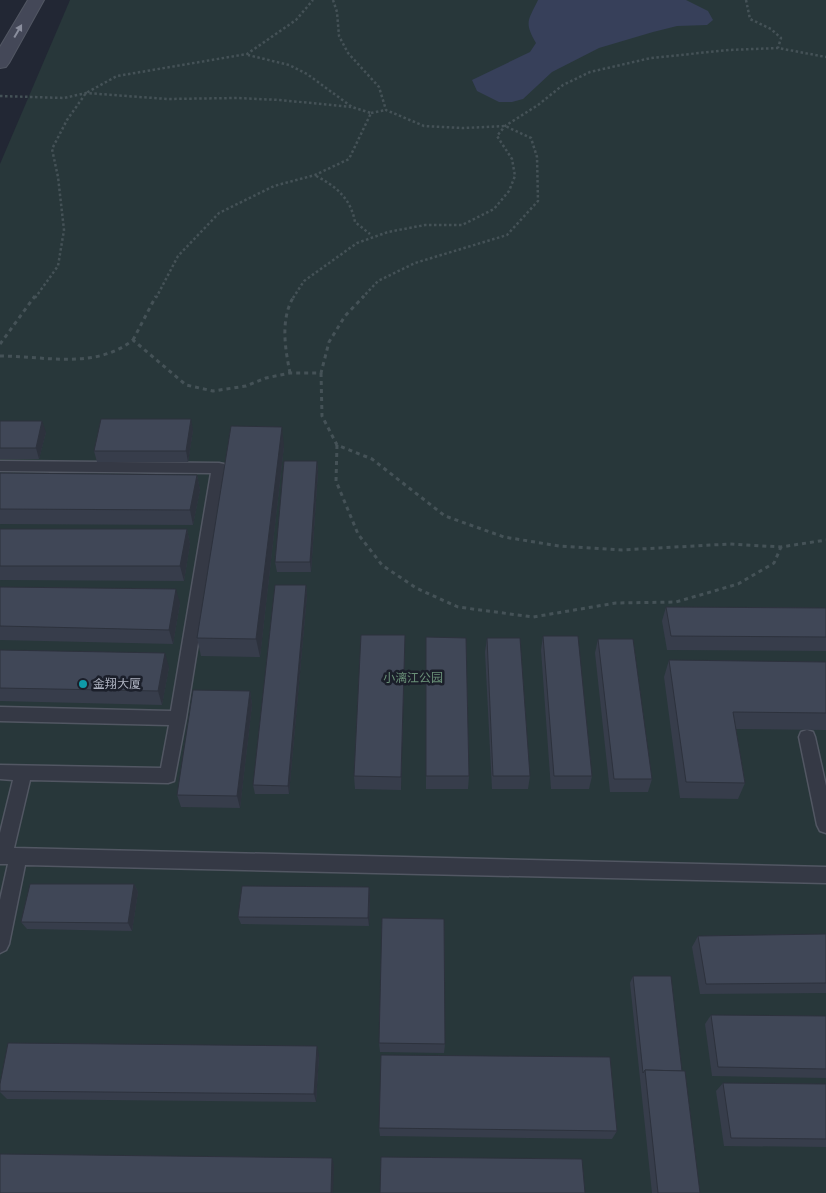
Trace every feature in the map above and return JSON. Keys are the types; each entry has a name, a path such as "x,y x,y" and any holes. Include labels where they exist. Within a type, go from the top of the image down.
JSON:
{"street":[{"path":"0,63 36,0"}],"lane":[{"path":"0,466 219,468 168,776 0,772"},
{"path":"0,714 178,718"},
{"path":"808,736 826,825"},
{"path":"0,944 7,856 23,773"},
{"path":"7,856 826,875"}],"path":[{"path":"247,54 296,20 313,0"},
{"path":"333,0 337,12 338,36 348,53 380,87 386,110"},
{"path":"746,0 750,19 771,29 781,38 778,48"},
{"path":"290,373 284,328 290,303 304,280 358,243 388,232 425,224 462,225 494,209 509,191 515,176 512,159 497,136 504,126 538,105 563,85 590,72 651,58 729,50 778,48 826,57"},
{"path":"0,96 64,98 86,93 117,76 247,54 289,65 307,74 352,107"},
{"path":"86,93 167,99 272,100 352,107 371,113 386,110 424,126 464,128 504,126 531,138 537,157 538,201 507,235 415,263 378,281 344,316 329,342 321,373 322,416 336,445 336,481 358,534 382,565 416,588 458,608 533,617 616,603 676,602 738,584 774,563 781,547"},
{"path":"0,344 58,266 64,230 58,177 52,149 66,120 86,93"},
{"path":"0,356 36,356 71,360 104,356 126,347 133,340 178,256 219,213 274,186 315,176 349,159 371,113"},
{"path":"315,176 334,185 353,210 355,222 370,234"},
{"path":"133,340 186,385 213,391 246,386 266,378 290,373 321,373"},
{"path":"336,445 372,459 446,516 504,537 559,546 622,550 730,544 781,547 826,540"}],"green space":[{"name":"小漓江公园","path":"70,0 826,0 826,1193 0,1193 0,164"}],"water":[{"path":"538,0 686,0 708,11 713,20 707,25 677,26 599,48 552,72 523,99 512,102 499,102 477,91 472,80 530,52 536,43 530,30 529,22"}],"building":[{"path":"101,419 191,419 186,451 94,451"},
{"path":"0,421 42,421 36,448 0,448"},
{"path":"231,426 282,427 256,639 197,638"},
{"path":"284,461 317,461 310,562 275,562"},
{"path":"0,473 197,475 190,510 0,509"},
{"path":"0,529 187,529 180,566 0,566"},
{"path":"275,585 306,585 288,786 253,785"},
{"path":"0,587 176,589 169,630 0,626"},
{"path":"666,607 826,608 826,637 671,636"},
{"path":"361,635 405,635 401,777 354,776"},
{"path":"543,636 578,636 592,776 554,776"},
{"path":"426,637 466,638 469,776 426,776"},
{"path":"487,638 520,638 530,776 493,776"},
{"path":"598,639 633,639 652,779 614,779"},
{"name":"金翔大厦","path":"0,650 165,653 158,691 0,688"},
{"path":"669,660 826,662 826,713 733,712 745,783 686,782"},
{"path":"193,690 250,691 237,796 177,795"},
{"path":"30,884 134,884 128,923 21,922"},
{"path":"242,886 369,887 368,918 238,917"},
{"path":"382,918 444,919 445,1044 379,1043"},
{"path":"826,934 826,983 706,984 698,936"},
{"path":"633,976 671,976 682,1071 645,1070 643,1073"},
{"path":"711,1015 826,1016 826,1069 718,1067"},
{"path":"8,1043 317,1046 314,1094 0,1091"},
{"path":"381,1055 610,1057 617,1131 379,1128"},
{"path":"645,1070 685,1071 700,1193 658,1193"},
{"path":"723,1083 826,1084 826,1139 731,1138"},
{"path":"0,1154 332,1158 331,1193 0,1193"},
{"path":"381,1157 582,1159 585,1193 380,1193"}],"place":[{"name":"金翔大厦","path":"83,684"}]}
